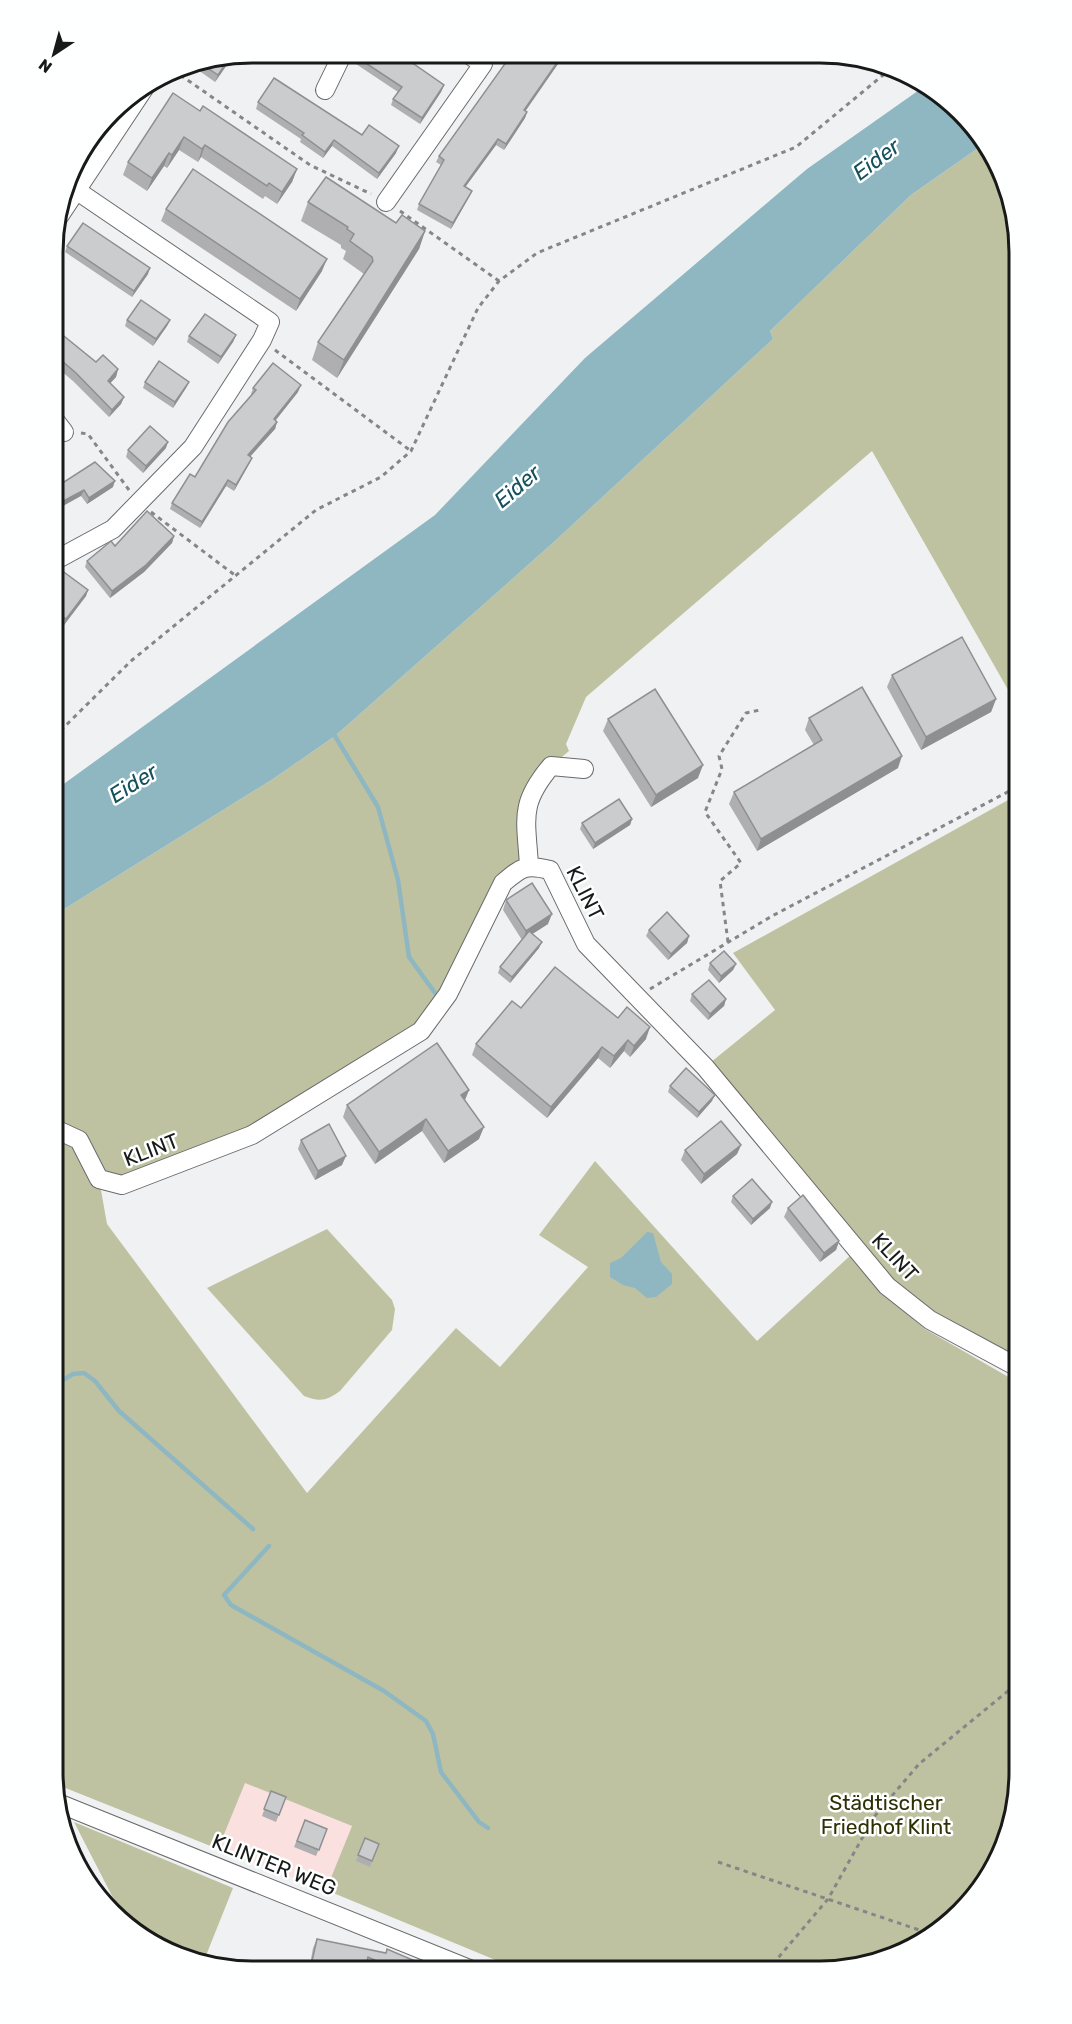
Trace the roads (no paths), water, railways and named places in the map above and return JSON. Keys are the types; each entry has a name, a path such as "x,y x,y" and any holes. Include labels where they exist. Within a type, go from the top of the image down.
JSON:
{"street":[{"path":"325,90 338,63"},
{"path":"386,202 477,63"},
{"path":"77,180 130,108"},
{"path":"63,556 113,529 193,447 262,340 270,322 74,188"},
{"path":"530,865 525,812 534,787 552,766 584,770"},
{"name":"KLINT","path":"63,1133 79,1140 99,1179 122,1185 252,1135 421,1031 448,994 503,883 517,871 530,865 550,870 586,944 635,998 705,1067 887,1286 930,1320 1009,1363"},
{"name":"KLINTER WEG","path":"67,1806 450,1961"}],"water":[{"name":"Eider","path":"918,91 945,110 962,127 978,148 911,195 770,331 773,339 555,541 335,736 273,779 63,910 63,784 435,515 585,358 807,169"},
{"path":"647,1232 653,1233 661,1262 672,1274 672,1284 656,1297 647,1298 635,1288 623,1285 610,1277 610,1263 621,1258"}],"waterway":[{"path":"335,736 378,807 398,880 409,957 435,993"},
{"path":"63,1380 73,1374 84,1373 95,1381 119,1411 253,1529"},
{"path":"269,1546 224,1595 231,1605 384,1691 426,1721 433,1734 441,1772 479,1822 488,1828"}],"park label":[{"name":"Städtischer Friedhof Klint","path":"886,1815"}]}
